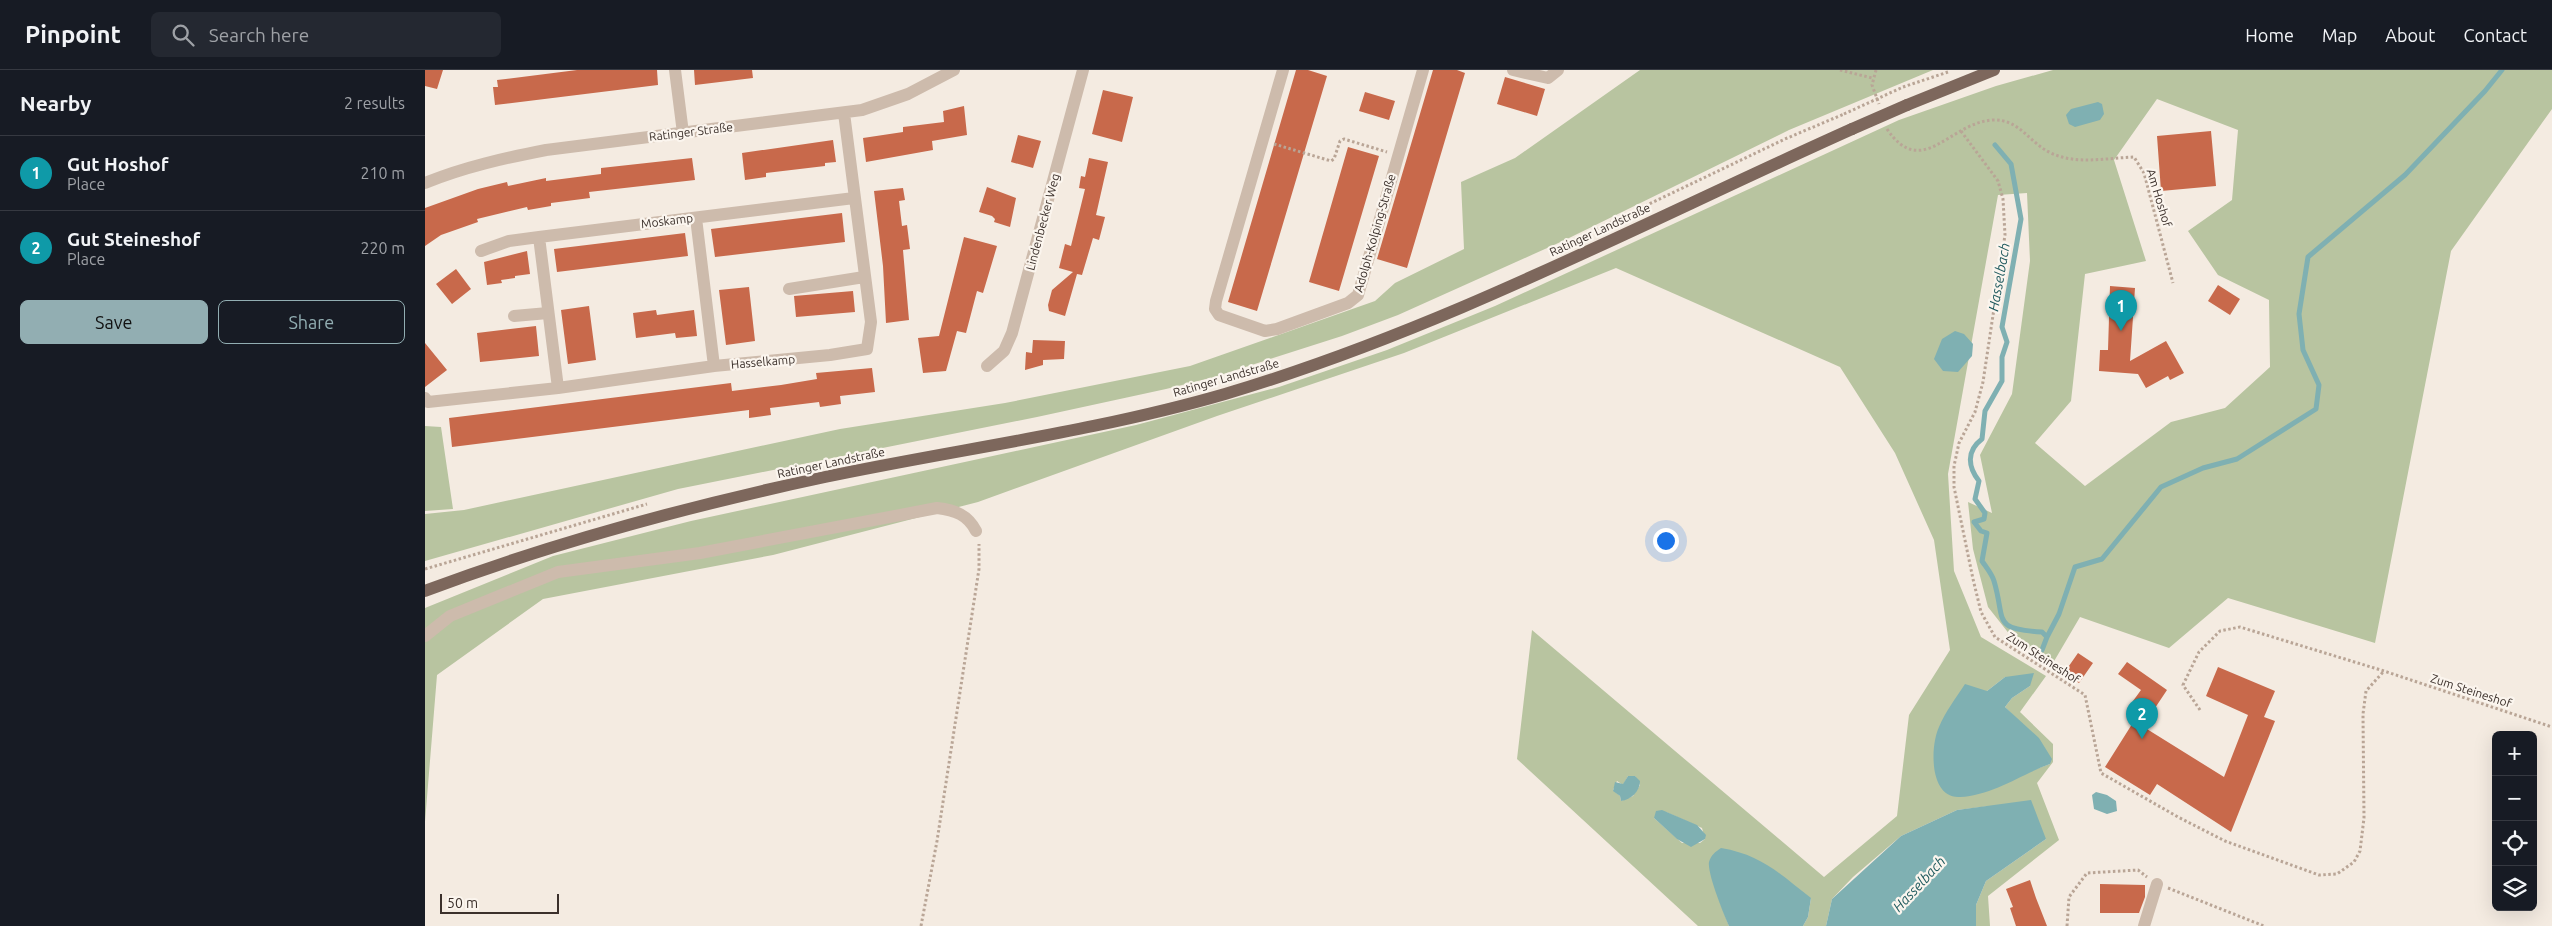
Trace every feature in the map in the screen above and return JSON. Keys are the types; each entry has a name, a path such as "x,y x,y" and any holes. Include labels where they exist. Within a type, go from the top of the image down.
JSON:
{"main road":[{"name":"Ratinger Landstraße","path":"425,591 503,562 697,506 827,476 1149,413 1222,394 1290,373 1367,346 1510,288 1852,128 1994,70"}],"street":[{"path":"675,70 683,133"},
{"name":"Ratinger Straße","path":"425,183 450,173 499,159 546,150 844,113 908,94 954,70"},
{"name":"Lindenbecker Weg","path":"987,366 1004,351 1012,333 1083,70"},
{"name":"Adolph-Kolping-Straße","path":"1283,70 1215,309 1225,319 1265,331 1277,329 1354,300 1358,295 1423,70"},
{"path":"1513,70 1548,78 1558,70"},
{"name":"Hasselkamp","path":"425,398 428,402 558,388 714,366 830,355 867,349 871,322 844,113"},
{"name":"Moskamp","path":"481,250 509,241 854,198"},
{"path":"696,218 714,366"},
{"path":"539,237 558,388"},
{"path":"789,289 864,277"},
{"path":"514,316 548,313"},
{"path":"425,636 450,616 558,572 700,553 937,508 950,509 967,518 976,531"},
{"path":"2144,926 2157,884"}],"path":[{"path":"1840,70 1872,78"},
{"path":"1875,94 1872,78 1876,70"},
{"path":"1551,251 1785,139 1903,87 1953,70"},
{"name":"Am Hoshof","path":"1961,131 1980,121 2003,120 2020,128 2049,153 2071,160 2134,157 2144,173 2173,283"},
{"path":"1888,130 1900,145 1914,152 1925,151 1961,131"},
{"name":"Zum Steineshof","path":"1961,131 1998,181 2004,208 2005,235 1983,382 1975,412 1959,443 1954,466 1954,487 1979,604 1995,637 2085,695 2101,773 2178,817 2225,841 2319,875 2337,874 2354,862 2360,851 2364,818 2363,714 2367,691 2384,671"},
{"path":"1262,140 1331,161 1334,159 1340,141 1344,139 1398,155"},
{"path":"425,569 454,562 605,514 652,502"},
{"path":"921,926 943,803 979,569 979,540 976,531"},
{"name":"Zum Steineshof","path":"2200,710 2183,685 2199,652 2219,631 2240,627 2384,671 2552,727"}],"green space":[{"path":"1640,70 1933,70 1789,130 1565,240 1398,315 1342,336 1214,377 1166,389 1037,417 678,489 425,561 425,514 464,510 840,429 1005,403 1190,366 1375,301 1395,283 1464,249 1461,182 1515,158"},
{"path":"2053,70 2552,70 2552,109 2451,251 2375,643 2228,598 2169,648 2080,617 2053,663 2014,640 1988,607 1973,549 1968,502 1992,513 1980,455 2012,394 2030,261 2027,193 1998,195 1948,474 1954,571 1981,637 2046,676 2020,712 2053,744 2053,762 2037,783 2059,840 1988,896 1990,926 1976,926 1976,905 1986,881 2046,839 1990,806 1957,810 1901,836 1853,877 1832,899 1826,926 1803,926 1808,917 1811,898 1718,897 1729,926 1698,926 1517,759 1532,630 1824,877 1897,816 1909,715 1950,650 1934,540 1895,453 1840,367 1616,268 1404,353 1217,416 978,502 773,555 543,599 437,675 425,822 425,608 553,556 691,521 1136,425 1279,387 1387,350 1495,306 1899,120 1996,86","holes":["2157,99 2238,130 2232,200 2188,231 2218,275 2269,300 2270,367 2225,408 2171,422 2085,486 2035,443 2071,401 2085,274 2146,261 2114,160","2005,677 2030,686 2012,698 2005,707 2018,720 2050,764 2036,769 1987,691","1628,776 1635,776 1640,785 1633,796 1621,801 1620,796 1613,790 1617,781 1623,785","1666,812 1702,828 1705,839 1700,843 1682,843 1654,818"]},
{"path":"425,426 441,427 453,509 425,511"}],"water":[{"path":"2098,102 2102,104 2104,114 2100,120 2075,127 2069,124 2066,115 2071,109"},
{"path":"1955,331 1964,334 1973,344 1972,356 1958,372 1943,371 1934,359 1942,339"},
{"path":"2034,673 2030,686 2012,698 2005,707 2039,738 2052,759 2050,764 1984,793 1960,797 1950,795 1942,790 1937,781 1935,770 1934,746 1936,736 1947,710 1965,684 1987,691 2005,677"},
{"path":"1628,776 1635,776 1640,781 1640,785 1634,794 1628,799 1621,801 1620,796 1613,791 1615,782 1623,784"},
{"path":"2096,792 2107,795 2116,801 2117,811 2107,814 2094,809 2092,795"},
{"path":"2031,800 2046,839 1986,881 1976,905 1976,926 1826,926 1832,899 1901,836 1957,810"},
{"path":"1662,810 1697,825 1706,835 1705,839 1691,847 1677,839 1654,818 1656,811"},
{"path":"1721,848 1748,855 1770,867 1811,898 1808,917 1803,926 1729,926 1716,894 1709,867 1711,857"}],"building":[{"path":"425,70 443,70 437,89 425,86"},
{"path":"577,70 657,70 658,85 495,105 493,87 498,87 497,80"},
{"path":"694,70 752,70 753,78 695,85"},
{"path":"1296,70 1308,70 1327,76 1257,311 1228,302"},
{"path":"1433,70 1457,70 1465,73 1407,268 1377,259"},
{"path":"1505,77 1545,89 1537,116 1497,104"},
{"path":"1103,90 1133,97 1122,142 1092,134"},
{"path":"1365,92 1395,101 1389,120 1359,111"},
{"path":"964,106 967,135 932,141 933,150 866,162 863,138 903,132 903,127 944,122 943,111"},
{"path":"2211,131 2216,186 2161,191 2157,136"},
{"path":"1018,135 1041,141 1033,168 1011,162"},
{"path":"833,140 836,162 825,163 825,166 766,173 766,177 745,180 742,153"},
{"path":"1348,147 1379,156 1339,291 1309,282"},
{"path":"692,158 695,180 589,192 590,198 551,203 551,206 528,210 527,207 477,219 478,222 441,235 425,246 425,208 478,189 507,182 508,186 546,178 546,181 601,174 601,168"},
{"path":"1089,158 1108,162 1096,215 1105,217 1099,240 1093,238 1082,275 1077,274 1065,316 1049,311 1048,305 1052,290 1073,272 1059,268 1065,244 1071,246 1085,189 1079,188 1081,176 1085,177"},
{"path":"987,187 1016,198 1010,227 994,222 995,219 992,216 979,212"},
{"path":"903,188 905,200 899,201 902,226 907,225 910,249 903,250 909,320 886,323 883,266 874,191"},
{"path":"842,213 845,242 715,257 711,229"},
{"path":"685,233 688,256 557,272 554,249"},
{"path":"964,237 997,246 983,293 977,291 966,333 957,331 946,371 923,373 918,338 939,336"},
{"path":"527,251 530,274 501,280 502,283 487,285 484,262"},
{"path":"456,269 471,289 452,304 436,284"},
{"path":"2218,285 2240,299 2230,315 2208,301"},
{"path":"2110,286 2135,288 2130,361 2166,341 2184,373 2170,380 2168,376 2146,388 2138,374 2099,371 2100,350 2108,350"},
{"path":"749,287 755,341 726,345 719,290"},
{"path":"853,291 855,312 796,317 794,296"},
{"path":"589,306 596,360 568,364 561,310"},
{"path":"656,310 657,315 694,310 697,336 676,338 675,333 636,338 633,313"},
{"path":"536,326 539,356 480,362 477,333"},
{"path":"1033,340 1065,341 1064,359 1043,360 1043,365 1025,370 1026,352 1032,353"},
{"path":"425,343 447,370 425,387"},
{"path":"872,368 875,392 840,396 841,404 820,407 819,402 770,408 771,415 749,418 749,410 452,447 449,418 731,383 732,391 817,379 816,373"},
{"path":"2078,653 2093,663 2079,683 2064,673"},
{"path":"2127,662 2167,690 2151,714 2133,701 2141,690 2118,674"},
{"path":"2218,667 2275,691 2264,717 2275,721 2231,832 2157,784 2150,795 2105,767 2134,721 2224,777 2248,715 2206,696"},
{"path":"2030,880 2047,926 2016,926 2010,908 2013,907 2006,889"},
{"path":"2100,884 2145,885 2145,897 2139,913 2100,913"}],"waterway":[{"path":"2047,637 2059,614 2075,567 2102,559 2161,487 2203,468 2237,459 2316,409 2319,385 2303,350 2299,314 2308,257 2405,175 2485,91 2502,70"},
{"name":"Hasselbach","path":"1995,145 2011,164 2021,219 2002,327 2007,342 2002,357 2002,381 1985,411 1982,439 1973,449 1970,459 1975,476 1979,481 1975,499 1985,513 1984,519 1974,522 1981,531 1987,533 1982,561 1993,578 2003,620 2015,628 2042,632 2047,637 2042,650"}],"place":[{"name":"Gut Hoshof","path":"2121,331"},
{"name":"Gut Steineshof","path":"2142,739"}]}
